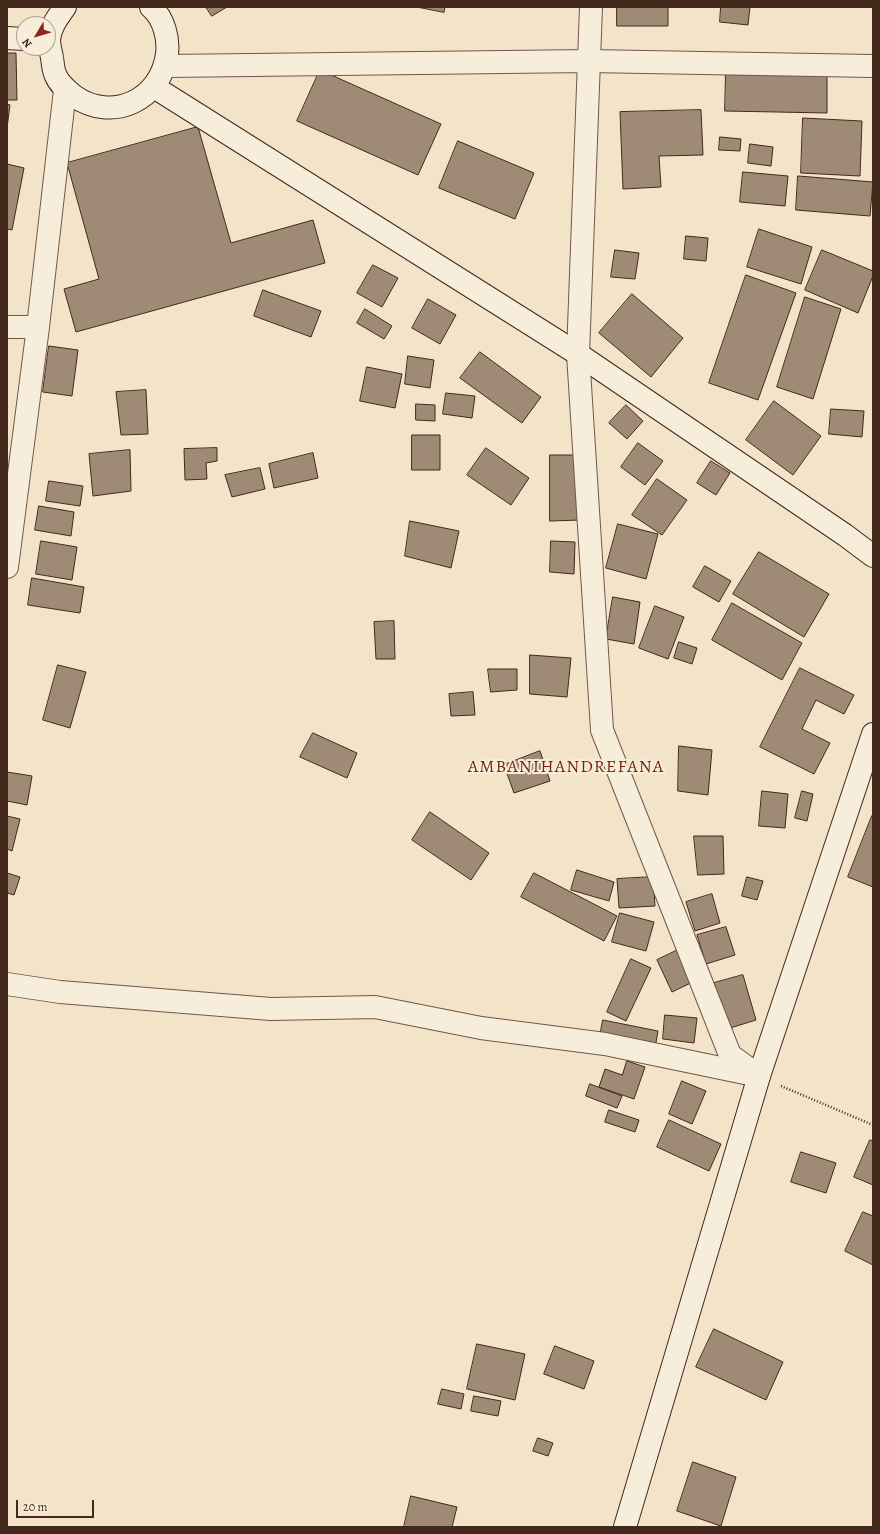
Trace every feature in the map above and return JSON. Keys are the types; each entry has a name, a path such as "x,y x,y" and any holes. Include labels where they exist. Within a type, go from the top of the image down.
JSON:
{"street":[{"path":"56,20 65,7"},
{"path":"591,7 578,354 602,730 730,1056 759,1076"},
{"path":"52,56 55,75 65,90 82,101 101,107 120,107 139,100 154,87 166,66 168,46 164,27 154,8"},
{"path":"166,66 589,61 873,66"},
{"path":"154,87 578,354 845,535 873,556"},
{"path":"7,567 38,327 65,90"},
{"path":"7,327 38,327"},
{"path":"625,1527 759,1076 873,734"},
{"path":"7,984 60,992 271,1009 375,1007 481,1028 605,1044 759,1076"}],"path":[{"path":"759,1076 873,1125"}],"building":[{"path":"206,7 227,7 212,16"},
{"path":"417,7 445,7 444,12"},
{"path":"617,7 668,7 668,26 617,26"},
{"path":"721,7 750,7 748,25 720,22"},
{"path":"7,53 16,53 17,100 7,100"},
{"path":"320,70 441,124 418,175 297,121"},
{"path":"726,71 827,74 827,113 725,111"},
{"path":"7,104 10,105 7,128"},
{"path":"701,110 703,155 659,156 661,187 623,189 620,112"},
{"path":"803,118 862,121 860,176 801,173"},
{"path":"198,127 231,243 313,220 325,263 76,332 64,289 99,279 67,163"},
{"path":"720,137 741,139 740,151 719,150"},
{"path":"458,141 534,173 515,219 439,188"},
{"path":"750,144 773,147 771,166 748,163"},
{"path":"7,164 24,168 12,230 7,229"},
{"path":"743,172 788,176 785,206 740,202"},
{"path":"798,176 873,182 870,216 796,210"},
{"path":"759,229 812,247 801,284 747,267"},
{"path":"686,236 708,238 706,261 684,259"},
{"path":"615,250 639,253 635,279 611,277"},
{"path":"822,250 873,271 873,276 858,313 805,290"},
{"path":"373,265 398,278 382,307 357,293"},
{"path":"746,275 796,293 758,400 709,383"},
{"path":"263,290 321,311 311,337 254,316"},
{"path":"632,294 683,338 651,377 599,333"},
{"path":"805,297 841,309 813,399 777,387"},
{"path":"428,299 456,315 440,344 412,328"},
{"path":"365,309 392,326 384,339 357,323"},
{"path":"49,346 78,350 72,396 43,392"},
{"path":"480,352 541,397 522,423 460,378"},
{"path":"408,356 434,360 430,388 405,384"},
{"path":"367,367 402,374 395,408 360,401"},
{"path":"146,390 148,434 121,435 116,392"},
{"path":"446,393 475,396 472,418 443,414"},
{"path":"774,401 821,436 793,475 746,440"},
{"path":"416,404 435,405 435,421 416,420"},
{"path":"626,405 643,421 627,439 609,423"},
{"path":"831,409 864,411 862,437 829,434"},
{"path":"412,435 440,435 440,470 412,470"},
{"path":"638,443 663,461 645,485 621,467"},
{"path":"217,448 217,461 206,463 207,479 185,480 184,449"},
{"path":"486,448 529,478 511,505 467,475"},
{"path":"130,450 131,491 93,496 89,454"},
{"path":"313,453 318,478 274,488 269,464"},
{"path":"550,455 580,455 581,520 550,521"},
{"path":"711,461 730,473 716,495 697,483"},
{"path":"260,468 265,489 232,497 225,475"},
{"path":"657,479 687,500 662,535 632,515"},
{"path":"49,481 83,486 80,506 46,501"},
{"path":"39,506 74,512 71,536 35,530"},
{"path":"410,521 459,531 451,568 405,556"},
{"path":"618,524 658,534 646,579 606,568"},
{"path":"41,541 77,547 72,580 36,574"},
{"path":"551,541 575,542 574,574 550,572"},
{"path":"759,552 829,594 804,637 733,594"},
{"path":"705,566 731,581 719,602 693,587"},
{"path":"32,578 84,587 80,613 28,605"},
{"path":"613,597 640,602 634,644 606,639"},
{"path":"732,603 802,643 782,680 712,640"},
{"path":"655,606 684,617 668,659 639,648"},
{"path":"394,621 395,659 376,659 374,622"},
{"path":"679,642 697,648 692,664 674,658"},
{"path":"530,655 571,658 567,697 530,694"},
{"path":"58,665 86,672 70,728 43,720"},
{"path":"800,668 854,695 844,714 816,700 802,729 830,743 814,774 760,747"},
{"path":"488,669 517,669 517,690 491,692"},
{"path":"473,692 475,715 451,716 449,694"},
{"path":"313,733 357,753 347,778 300,757"},
{"path":"679,746 712,750 708,795 678,791"},
{"path":"540,751 550,781 514,793 504,765"},
{"path":"7,772 32,776 27,805 7,801"},
{"path":"762,791 788,794 785,828 759,826"},
{"path":"802,791 813,794 807,821 795,818"},
{"path":"430,812 489,853 471,880 412,840"},
{"path":"7,816 20,819 12,851 7,849"},
{"path":"872,816 873,817 873,887 848,877"},
{"path":"694,836 723,836 724,874 698,875"},
{"path":"577,870 614,882 609,901 571,890"},
{"path":"7,873 20,877 14,895 7,893"},
{"path":"534,873 617,916 604,941 521,897"},
{"path":"653,877 655,906 619,908 617,879"},
{"path":"747,877 763,881 757,900 742,896"},
{"path":"712,894 720,923 695,931 686,902"},
{"path":"620,913 654,922 646,951 612,942"},
{"path":"726,927 735,955 706,964 697,935"},
{"path":"682,948 697,980 672,992 657,960"},
{"path":"631,959 651,968 626,1021 607,1012"},
{"path":"743,975 756,1020 727,1029 714,983"},
{"path":"665,1015 697,1018 694,1043 663,1039"},
{"path":"603,1020 658,1031 655,1048 600,1036"},
{"path":"627,1061 645,1067 634,1099 599,1087 605,1069 622,1075"},
{"path":"682,1081 706,1091 692,1124 669,1114"},
{"path":"590,1084 622,1096 617,1108 586,1096"},
{"path":"609,1110 639,1120 635,1132 605,1122"},
{"path":"669,1120 721,1144 709,1171 657,1147"},
{"path":"870,1140 873,1141 873,1185 854,1177"},
{"path":"801,1152 836,1163 826,1193 791,1182"},
{"path":"863,1212 873,1216 873,1265 845,1251"},
{"path":"714,1329 783,1362 766,1400 696,1367"},
{"path":"477,1344 525,1354 515,1400 467,1389"},
{"path":"555,1346 594,1361 584,1389 544,1374"},
{"path":"442,1389 464,1394 461,1409 438,1404"},
{"path":"474,1396 501,1401 498,1416 471,1411"},
{"path":"538,1438 553,1443 548,1456 533,1451"},
{"path":"693,1462 736,1477 721,1526 677,1511"},
{"path":"411,1496 457,1507 452,1527 404,1527"}],"district":[{"name":"AMBANIHANDREFANA","path":"566,768"}]}
